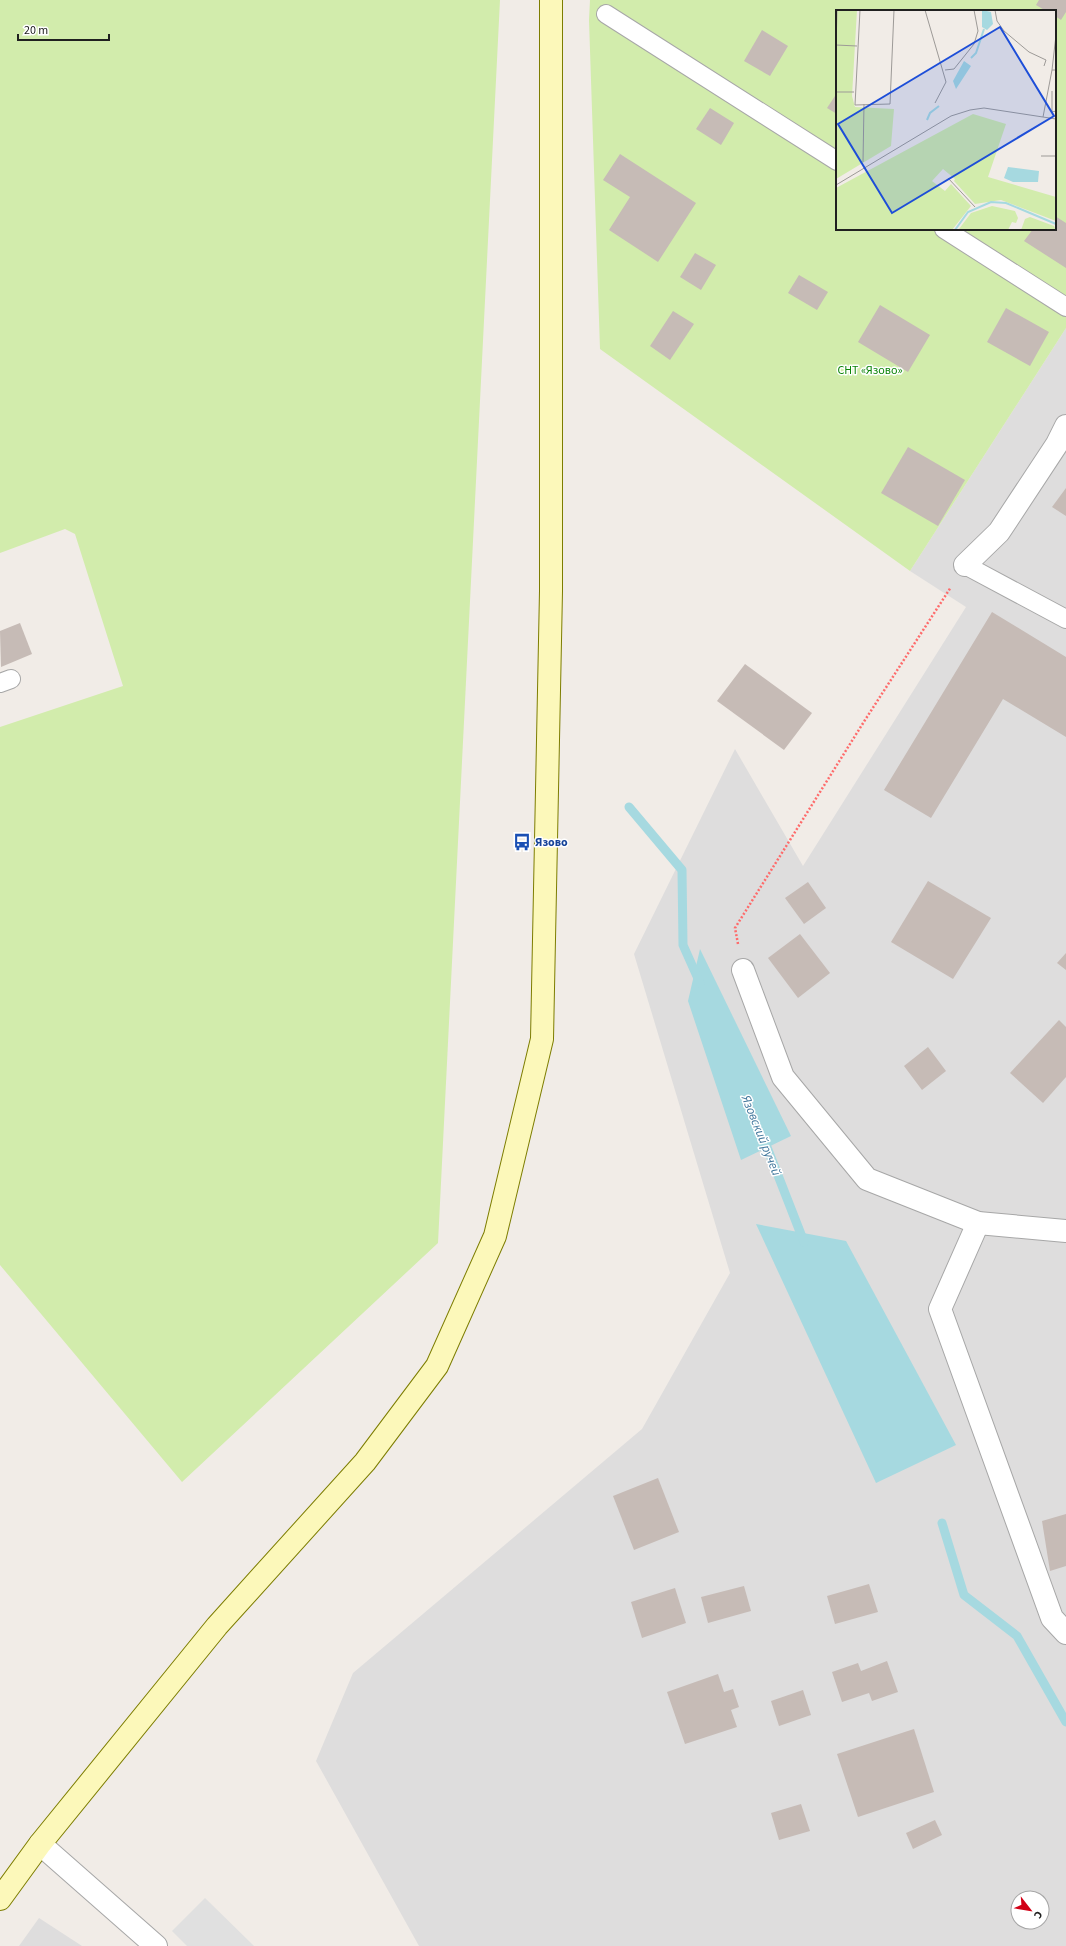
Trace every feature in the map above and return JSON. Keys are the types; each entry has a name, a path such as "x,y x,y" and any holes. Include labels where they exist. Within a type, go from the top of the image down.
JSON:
{"main road":[{"path":"0,1899 40,1844 217,1626 365,1462 437,1366 495,1236 542,1039 551,591 551,0"}],"street":[{"path":"965,565 999,532 1057,444 1066,426"},
{"path":"743,970 784,1077 867,1179 978,1223 1066,1231"},
{"path":"978,1223 940,1309 1052,1618 1066,1633"},
{"path":"40,1844 156,1946"}],"lane":[{"path":"606,14 836,160"},
{"path":"946,230 1066,307"},
{"path":"965,565 1066,619"}],"path":[{"path":"743,970 735,928 865,720 965,565"}],"shaded area":[{"path":"1066,328 1066,1946 419,1946 316,1761 353,1673 642,1429 730,1273 634,954 735,749 803,866 966,607 910,571"},
{"path":"205,1898 254,1946 187,1946 172,1931"},
{"path":"39,1918 82,1946 19,1946"}],"green space":[{"path":"0,0 500,0 438,1243 182,1482 0,1265 0,727 123,686 75,534 65,529 0,553"},
{"name":"СНТ «Язово»","path":"590,0 1066,0 1066,328 910,571 600,349 589,20"}],"water":[{"path":"700,949 791,1136 741,1160 688,1001"},
{"path":"756,1224 846,1241 956,1445 876,1483"}],"building":[{"path":"1039,0 1066,0 1066,12 1061,20 1056,17 1056,10 1044,10 1036,5"},
{"path":"762,30 788,46 770,76 744,61"},
{"path":"836,94 836,113 827,108"},
{"path":"710,108 734,123 721,145 696,129"},
{"path":"620,154 696,203 658,262 609,230 630,197 603,180"},
{"path":"1056,217 1066,223 1066,268 1024,241 1032,230 1056,230"},
{"path":"695,253 716,265 701,290 680,277"},
{"path":"799,275 828,292 817,310 788,293"},
{"path":"880,305 930,335 908,372 858,342"},
{"path":"1006,308 1049,332 1030,366 987,342"},
{"path":"673,311 694,324 670,360 650,346"},
{"path":"908,447 965,480 938,526 881,493"},
{"path":"1066,488 1066,516 1052,507"},
{"path":"992,612 1066,657 1066,737 1003,699 931,818 884,790"},
{"path":"20,623 32,654 1,667 0,631"},
{"path":"745,664 812,713 784,750 717,701"},
{"path":"928,881 991,918 953,979 891,942"},
{"path":"808,882 826,908 804,924 785,898"},
{"path":"800,934 830,973 798,998 768,958"},
{"path":"1066,953 1066,970 1057,963"},
{"path":"1059,1020 1066,1027 1066,1077 1043,1103 1010,1073"},
{"path":"928,1047 946,1071 922,1090 904,1066"},
{"path":"658,1478 679,1532 634,1550 613,1496"},
{"path":"1066,1514 1066,1566 1050,1571 1042,1521"},
{"path":"869,1584 878,1612 835,1624 827,1596"},
{"path":"744,1586 751,1611 708,1623 701,1597"},
{"path":"675,1588 686,1623 642,1638 631,1602"},
{"path":"887,1661 898,1692 872,1701 869,1693 842,1702 832,1672 858,1663 861,1671"},
{"path":"718,1674 724,1692 733,1689 739,1707 731,1710 737,1727 685,1744 667,1692"},
{"path":"803,1690 811,1715 779,1726 771,1701"},
{"path":"914,1729 934,1792 858,1817 837,1754"},
{"path":"801,1804 810,1831 779,1840 771,1813"},
{"path":"935,1820 942,1835 913,1849 906,1833"}],"waterway":[{"name":"Язовский ручей","path":"629,807 682,870 683,945 700,983"},
{"name":"Язовский ручей","path":"763,1137 804,1242"},
{"name":"Язовский ручей","path":"942,1523 964,1595 1017,1636 1066,1722"}],"place":[{"name":"Язово","path":"522,842"}]}
